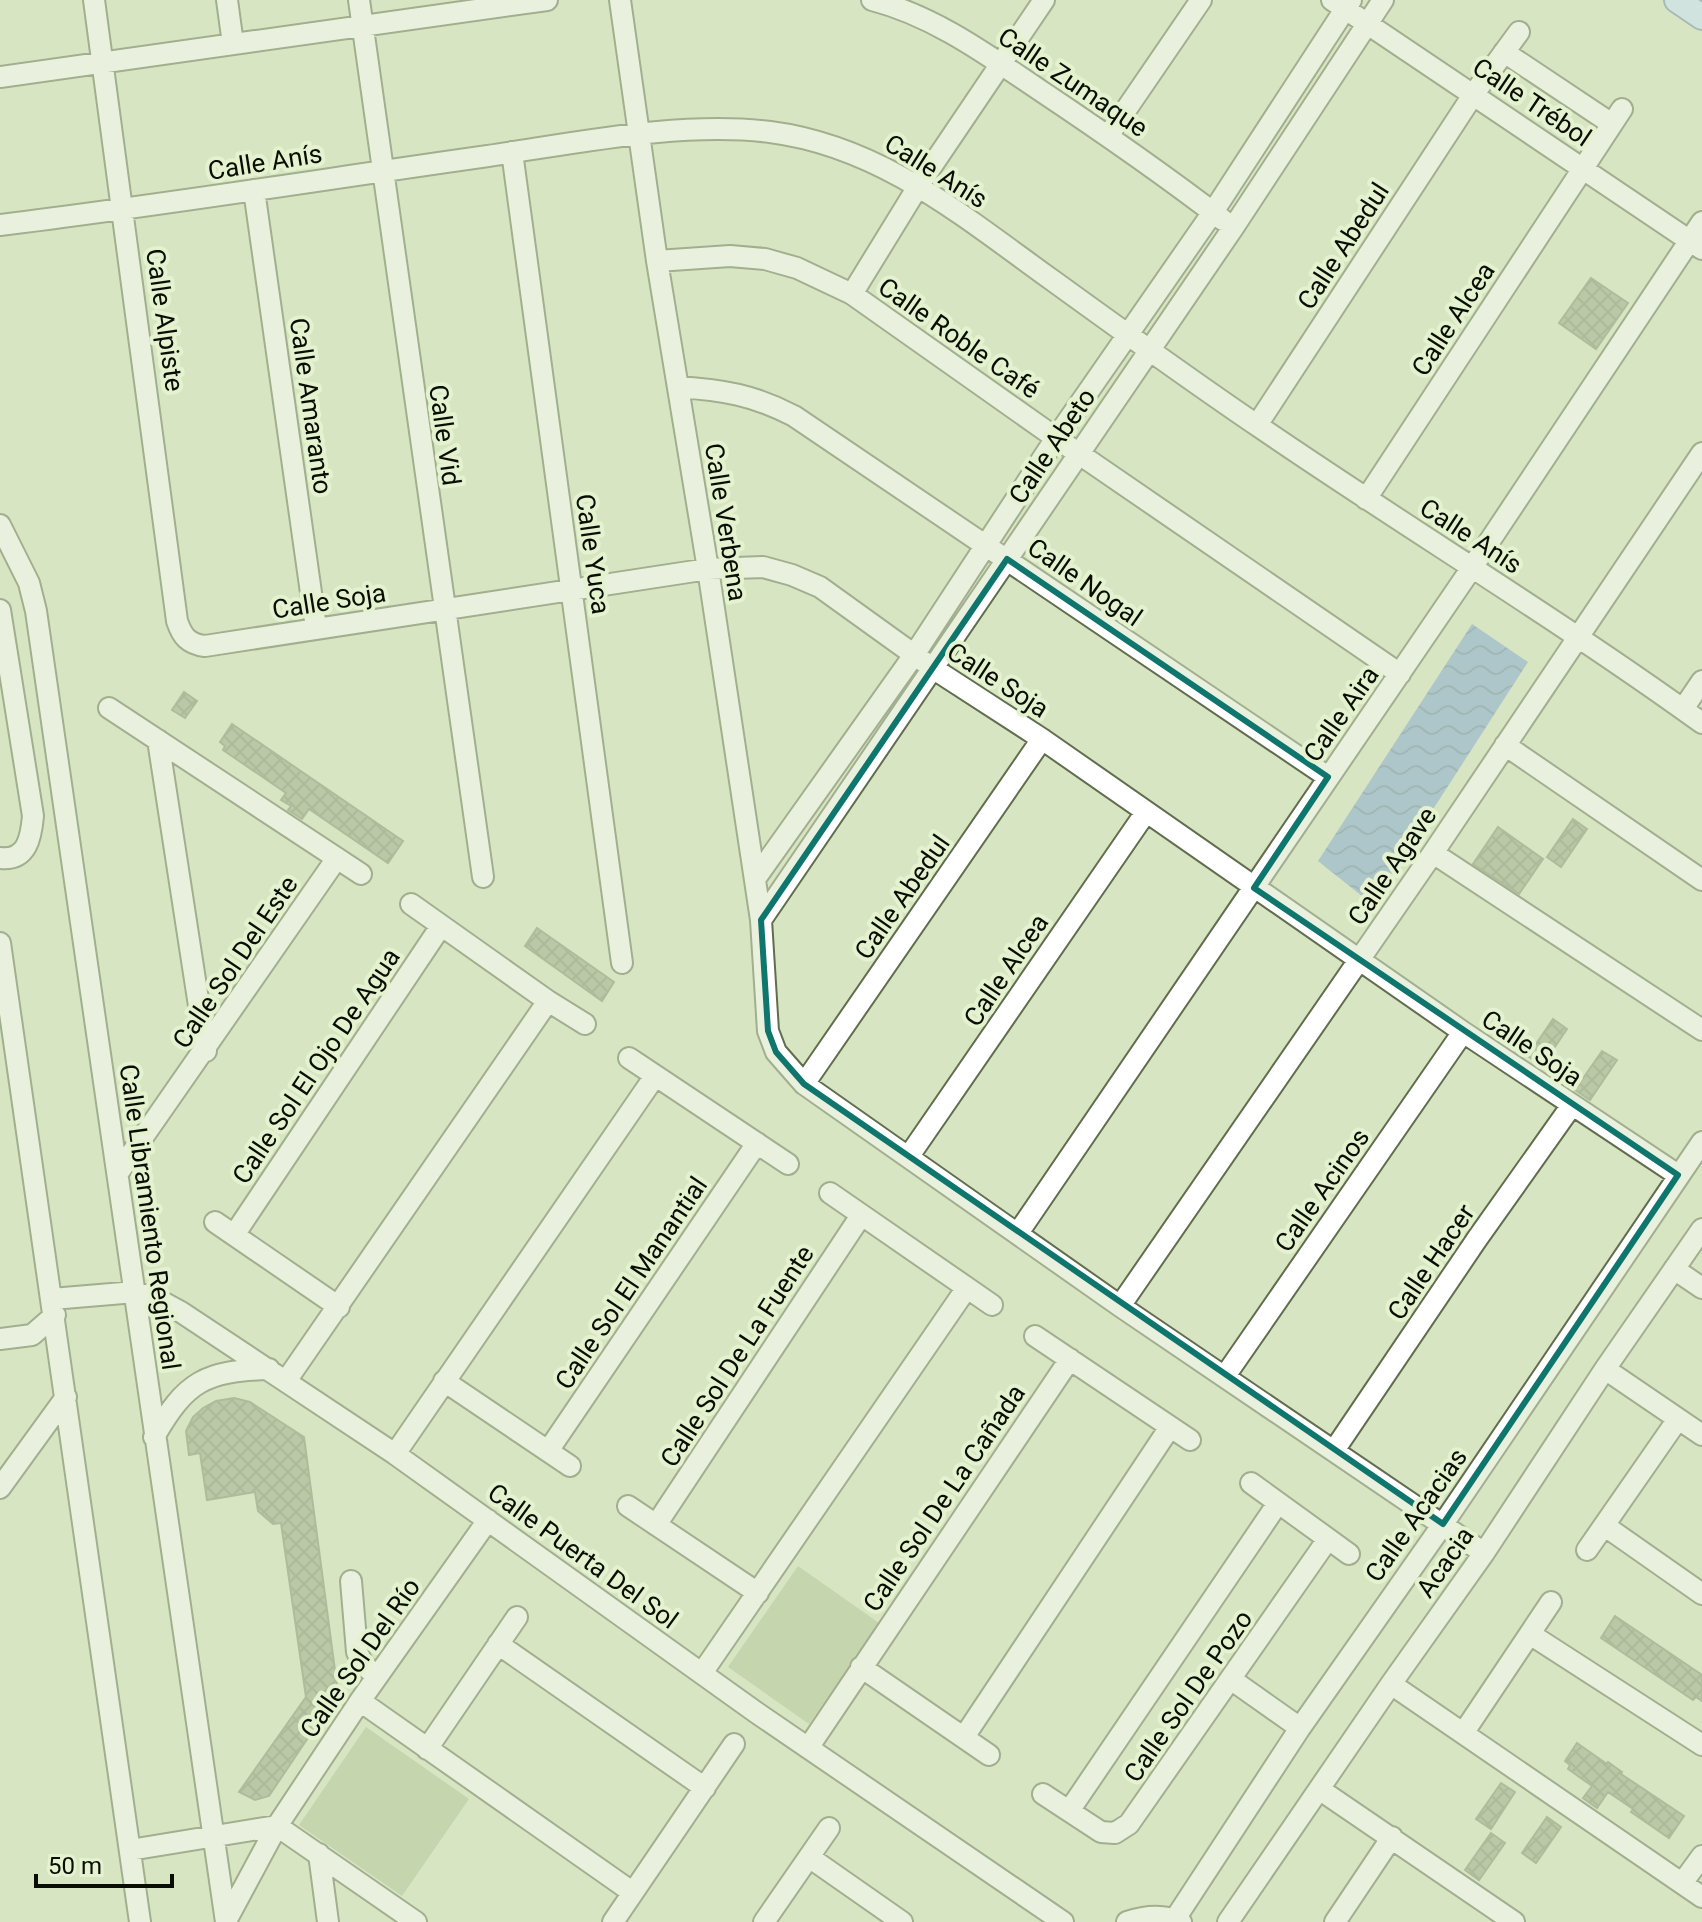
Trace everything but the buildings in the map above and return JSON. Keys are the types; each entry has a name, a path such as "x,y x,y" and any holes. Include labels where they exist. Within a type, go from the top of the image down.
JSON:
{"main road":[{"path":"1677,0 1702,17"}],"street":[{"name":"Calle Alpiste","path":"94,0 177,621 184,637 191,642"},
{"path":"227,0 233,44"},
{"name":"Calle Vid","path":"359,0 483,877"},
{"path":"0,77 362,28 490,4 547,0"},
{"name":"Calle Verbena","path":"620,0 657,261 761,920 768,1031 776,1052 804,1084"},
{"name":"Calle Zumaque","path":"872,0 921,18 967,42 1108,136 1233,228"},
{"path":"852,294 919,185 1044,0"},
{"path":"1108,136 1201,0"},
{"name":"Calle Abeto","path":"761,920 1233,228 1383,0"},
{"name":"Calle Abeto","path":"755,879 914,655 1056,438 1213,212 1343,3"},
{"name":"Calle Trébol","path":"1343,3 1367,24 1695,245"},
{"name":"Calle Abedul","path":"1257,425 1473,95 1519,32"},
{"name":"Calle Alcea","path":"1366,499 1617,117 1504,52"},
{"name":"Calle Anís","path":"0,225 124,210 512,152 726,128 774,132 852,152 919,185 1257,425 1473,566 1702,723"},
{"name":"Calle Yuca","path":"512,152 622,963"},
{"name":"Calle Amaranto","path":"254,190 316,628"},
{"name":"Calle Aira","path":"1018,1233 1695,245 1702,222"},
{"name":"Calle Roble Café","path":"657,261 730,256 765,259 797,268 852,294 1078,454 1400,674"},
{"name":"Calle Nogal","path":"678,387 719,389 750,395 794,416 1328,777"},
{"name":"Calle Agave","path":"1120,1306 1433,853 1702,453"},
{"name":"Calle Libramiento Regional","path":"0,525 29,583 36,611 226,1922"},
{"name":"Calle Soja","path":"191,642 205,646 708,569 763,567 792,575 820,587 934,669 1042,739 1463,1032 1678,1175"},
{"path":"0,610 33,816 26,850 10,859 0,858"},
{"path":"1683,709 1702,681"},
{"path":"109,708 361,874"},
{"name":"Calle Abedul","path":"804,1084 1042,739"},
{"path":"158,740 206,1051"},
{"path":"1505,745 1702,880"},
{"name":"Calle Alcea","path":"909,1156 1146,812"},
{"path":"1433,853 1702,1030"},
{"name":"Calle Sol Del Este","path":"118,1173 206,1051 337,858"},
{"path":"411,904 585,1024"},
{"name":"Calle Sol El Ojo De Agua","path":"234,1235 441,926"},
{"path":"0,943 140,1922"},
{"path":"154,1437 176,1401 207,1378 229,1372 278,1375 339,1307 548,1001"},
{"name":"Calle Acinos","path":"1225,1376 1463,1032"},
{"path":"629,1058 788,1164"},
{"path":"395,1454 655,1076"},
{"path":"804,1084 1120,1306 1484,1553"},
{"name":"Calle Hacer","path":"1335,1449 1572,1105"},
{"name":"Calle Acacias","path":"1178,1921 1300,1728 1443,1524 1702,1142"},
{"name":"Calle Sol El Manantial","path":"548,1451 757,1143"},
{"path":"830,1193 860,1217 992,1305"},
{"name":"Calle Sol De La Fuente","path":"656,1525 860,1217"},
{"path":"215,1222 339,1307"},
{"name":"Acacia","path":"1228,1922 1484,1553 1702,1229"},
{"path":"1674,1269 1702,1288"},
{"path":"702,1673 966,1289"},
{"name":"Calle Puerta Del Sol","path":"53,1307 135,1292 181,1312 395,1454 808,1748 1063,1922"},
{"path":"0,1339 32,1335 53,1307"},
{"path":"1035,1336 1190,1440"},
{"name":"Calle Sol De La Cañada","path":"808,1748 1070,1359"},
{"path":"1605,1369 1702,1435"},
{"path":"444,1381 570,1466"},
{"path":"0,1488 66,1397"},
{"path":"1587,1550 1678,1419"},
{"path":"964,1737 1170,1427"},
{"path":"1251,1483 1349,1554"},
{"name":"Calle Sol De Pozo","path":"1069,1811 1278,1503"},
{"path":"628,1506 758,1593"},
{"name":"Calle Sol Del Río","path":"226,1922 277,1826 360,1701 488,1520"},
{"path":"1605,1526 1702,1594"},
{"name":"Calle Sol De Pozo","path":"1043,1794 1107,1834 1121,1831 1129,1824 1328,1539"},
{"path":"351,1581 357,1652 363,1664 377,1677"},
{"path":"1464,1732 1551,1602"},
{"path":"427,1749 517,1617"},
{"path":"1530,1634 1702,1745"},
{"path":"498,1644 705,1788"},
{"path":"861,1667 989,1755"},
{"path":"1232,1680 1300,1728"},
{"path":"1391,1684 1702,1897"},
{"path":"360,1701 632,1892"},
{"path":"613,1922 734,1744"},
{"path":"1319,1789 1514,1922"},
{"path":"130,1850 277,1826 416,1922"},
{"path":"764,1922 829,1828"},
{"path":"1335,1922 1392,1837"},
{"path":"319,1854 328,1922"},
{"path":"1683,1882 1702,1856"},
{"path":"809,1857 902,1922"},
{"path":"1127,1922 1158,1916 1178,1921"}],"highlighted area":[{"path":"1007,559 1328,777 1254,888 1678,1175 1443,1524 804,1084 776,1052 768,1031 761,920"}],"green space":[{"path":"798,1566 879,1623 809,1724 728,1667"},
{"path":"366,1727 469,1799 402,1896 299,1825"}],"water":[{"path":"1472,624 1528,662 1372,904 1318,861"}]}
